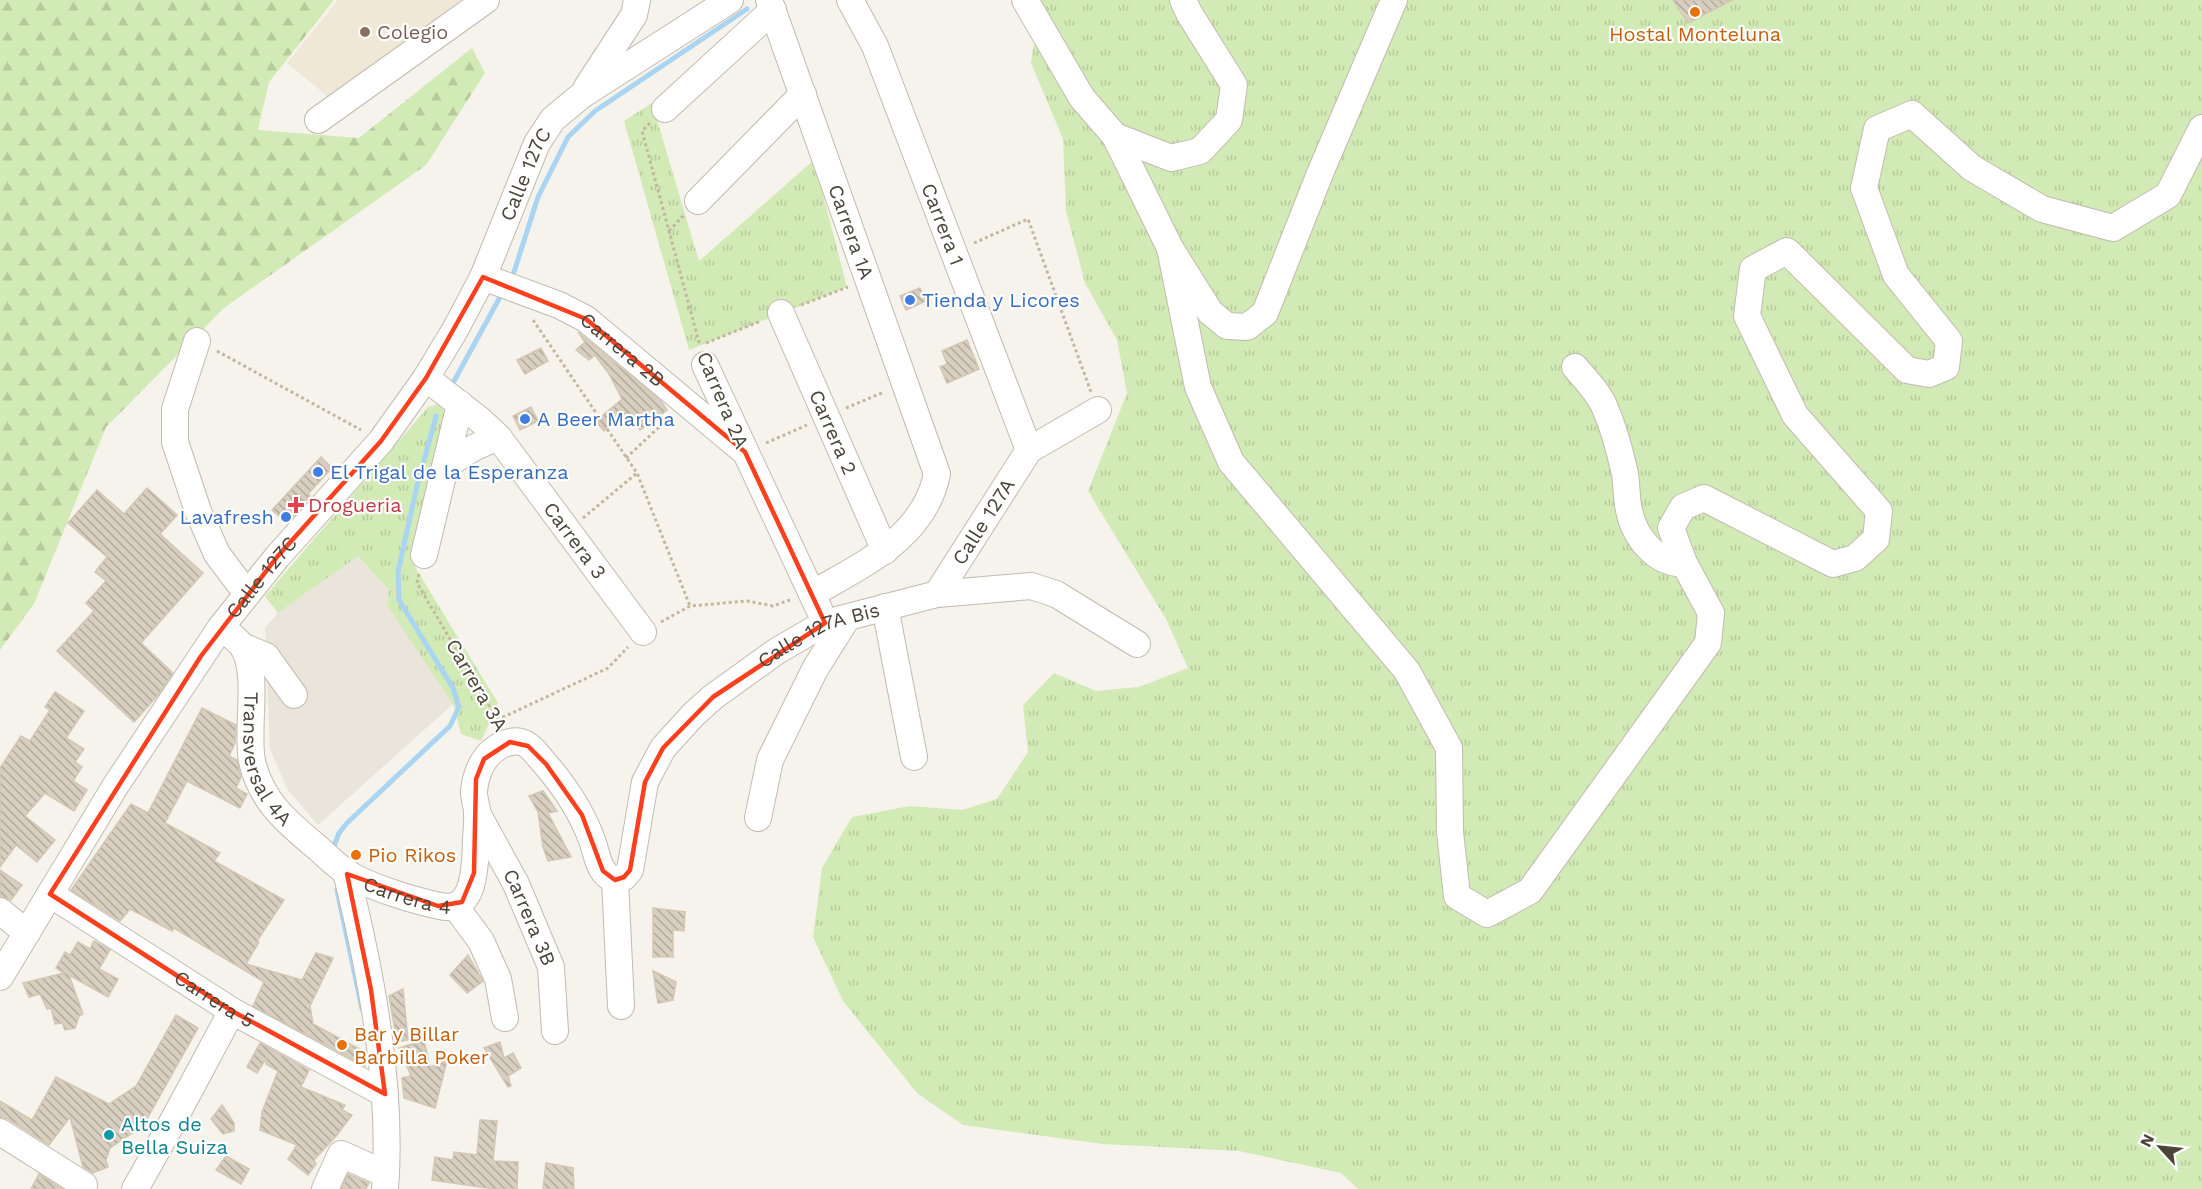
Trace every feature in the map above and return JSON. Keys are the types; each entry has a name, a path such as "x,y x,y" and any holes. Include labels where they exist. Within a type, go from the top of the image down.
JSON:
{"street":[{"path":"318,120 486,0"},
{"name":"Calle 127C","path":"582,95 634,15 637,0"},
{"name":"Calle 127C","path":"0,977 116,785 221,627 320,507 381,441 426,378 483,277 537,143 553,119 582,95 730,0"},
{"name":"Carrera 1","path":"850,0 875,46 1029,450"},
{"path":"1025,0 1082,98 1115,136 1170,248 1210,312 1227,326 1247,327 1265,313 1321,171 1394,0"},
{"path":"1115,136 1171,158 1200,151 1229,120 1234,85 1183,0"},
{"path":"665,109 771,5"},
{"name":"Carrera 1A","path":"771,5 938,474 934,490 926,506 908,531 885,551"},
{"path":"698,201 803,94"},
{"path":"1170,248 1198,387 1231,462 1407,671 1449,748 1450,832 1457,896 1487,914 1530,891 1708,643 1711,614 1684,563 1671,528 1683,507 1704,498 1833,564 1855,558 1876,539 1879,511 1795,415 1747,316 1754,269 1787,251 1907,370 1929,374 1946,367 1950,340 1896,275 1864,188 1877,129 1912,114 1972,168 2042,209 2113,228 2168,195 2202,128"},
{"name":"Carrera 2B","path":"483,277 559,305 586,319 745,452"},
{"name":"Carrera 2","path":"782,313 885,551"},
{"path":"197,341 175,409 175,442 198,511 217,554 248,593"},
{"name":"Carrera 2A","path":"705,365 812,594 836,620"},
{"path":"1575,367 1604,405 1619,448 1626,479 1629,511 1635,528 1653,553 1677,564 1684,563"},
{"name":"Carrera 3","path":"426,378 480,420 499,438 643,632"},
{"path":"424,555 460,404"},
{"path":"1029,450 1098,410"},
{"path":"445,467 469,449 499,438"},
{"name":"Calle 127A","path":"937,594 1029,450"},
{"path":"812,594 885,551"},
{"name":"Calle 127A Bis","path":"615,880 624,878 630,870 645,782 663,748 713,697 777,651 836,620 937,594 1031,585 1056,594 1137,645"},
{"path":"885,608 914,757"},
{"path":"758,818 770,760 816,669 836,620"},
{"path":"221,627 244,647 266,656 294,695"},
{"name":"Transversal 4A","path":"244,647 251,664 252,761 263,792 279,815 346,872"},
{"path":"454,906 462,902 473,882 477,812 474,793 480,767 491,752 510,742"},
{"name":"Carrera 3A","path":"510,742 520,742 528,746 569,793 588,830 597,861 609,878 615,880"},
{"name":"Carrera 3B","path":"477,812 516,884 551,967 555,1031"},
{"path":"325,1189 341,1154 385,1181 387,1156 385,1094 371,990 346,872"},
{"name":"Carrera 4","path":"346,872 373,885 438,906 454,906 481,941 498,979 506,1018"},
{"path":"615,880 621,1006"},
{"name":"Carrera 5","path":"50,894 232,1011 385,1094"},
{"path":"0,911 27,933"},
{"path":"135,1189 175,1121 189,1090 232,1011"},
{"path":"0,1132 84,1185"}],"path":[{"name":"Carrera 2A","path":"642,131 705,365"},
{"path":"953,252 1028,219 1098,410"},
{"path":"534,296 531,317 637,473 690,606"},
{"path":"197,341 381,441"},
{"path":"626,458 685,402"},
{"path":"568,531 637,473"},
{"name":"Carrera 3A","path":"424,555 417,583 510,742"}],"highlighted area":[{"path":"483,277 586,319 745,452 825,623 713,697 663,748 645,782 630,870 624,877 615,880 603,871 582,815 546,764 528,746 510,742 484,759 476,779 474,873 462,902 438,906 347,874 371,990 385,1094 232,1011 50,894 201,656 277,557 381,441 426,378"}],"shaded area":[{"name":"Colegio","path":"338,0 461,0 333,101 287,63"},
{"path":"358,556 389,590 387,605 453,704 318,825 288,790 270,749 265,628 278,613"}],"green space":[{"path":"0,0 334,0 269,82 258,130 359,138 472,48 485,73 426,165 224,308 106,427 34,604 0,650"},
{"path":"1040,0 2202,0 2202,1189 1358,1189 1341,1173 1239,1151 1103,1144 963,1125 917,1093 843,1001 813,937 822,868 852,817 910,806 962,810 997,799 1028,752 1023,705 1054,673 1096,691 1139,687 1188,668 1166,619 1088,491 1127,393 1117,340 1085,283 1066,211 1063,139 1031,63"},
{"path":"652,103 699,261 814,160 847,287 689,350 624,121"},
{"path":"439,404 445,416 444,439 415,567 498,703 481,741 461,734 453,704 387,605 389,590 358,556 278,613 265,596 428,407"}],"building":[{"name":"Hostal Monteluna","path":"1673,0 1732,0 1688,23"},
{"path":"920,288 926,301 906,310 900,296"},
{"path":"578,332 661,401 667,410 640,430 626,413 604,431 596,421 622,399 609,374 595,355 589,360 576,350 585,342"},
{"path":"967,340 979,369 947,383 940,367 947,364 942,351"},
{"path":"541,348 548,361 525,374 517,360"},
{"name":"A Beer Martha","path":"531,407 538,421 520,430 513,416"},
{"path":"321,457 332,468 308,494 310,496 287,523 272,510"},
{"path":"147,488 177,515 160,534 203,573 141,643 173,673 158,695 134,722 57,651 94,611 86,603 106,581 95,572 107,557 68,523 97,490 124,514"},
{"path":"55,692 84,711 66,738 84,749 75,762 82,767 73,781 87,790 74,811 45,793 25,816 55,840 37,862 16,845 0,867 0,768 21,736 30,741 50,710 45,707"},
{"path":"202,708 236,725 235,743 229,756 237,760 241,777 236,788 247,794 240,808 187,781 165,823 220,853 214,861 284,900 257,941 259,942 246,964 302,980 316,953 333,958 310,1006 313,1024 363,1051 365,1066 253,1006 264,982 174,928 172,931 130,909 120,921 71,890 131,804 148,813"},
{"path":"543,791 557,811 548,813 571,857 548,861 543,847 538,812 529,796"},
{"path":"0,870 22,885 11,900 0,896"},
{"path":"653,908 685,912 684,931 673,930 673,957 653,957"},
{"path":"94,941 110,950 99,969 118,979 108,997 69,975 83,1014 79,1016 75,1028 65,1030 62,1023 55,1024 51,1008 47,1009 40,994 29,997 23,983 64,973 56,968 65,952 70,955 78,942 90,949"},
{"path":"468,955 483,981 467,993 450,975"},
{"path":"653,971 676,982 673,1000 658,1003"},
{"path":"403,989 408,1040 397,1042 389,996"},
{"path":"176,1015 198,1028 143,1126 110,1148 106,1160 108,1167 93,1173 83,1167 70,1117 49,1145 8,1119 0,1117 0,1101 32,1120 56,1077 109,1104 136,1086"},
{"path":"424,1040 430,1067 447,1061 435,1108 404,1098 402,1078 411,1076 399,1048"},
{"path":"500,1042 504,1058 513,1053 521,1068 508,1076 511,1086 508,1087 484,1048"},
{"path":"260,1043 309,1070 301,1087 345,1105 342,1110 352,1115 314,1160 316,1164 308,1175 288,1159 297,1145 260,1130 262,1112 278,1071 266,1064 267,1057 257,1073 247,1067"},
{"path":"222,1105 234,1123 234,1131 223,1134 211,1119"},
{"path":"480,1120 497,1121 493,1161 518,1162 517,1189 494,1189 432,1180 435,1157 453,1160 454,1152 477,1155"},
{"path":"226,1156 249,1169 241,1184 216,1170"},
{"path":"546,1163 573,1168 574,1189 543,1189"},
{"path":"39,1174 62,1189 31,1189"},
{"path":"348,1174 369,1183 366,1189 341,1189"}],"waterway":[{"path":"514,272 538,197 568,137 595,111 747,9"},
{"path":"453,383 500,297"},
{"path":"334,846 339,833 347,823 450,726 459,707 453,688 399,600 398,572 416,490 436,416"},
{"path":"337,890 362,1009"}],"place":[{"name":"Hostal Monteluna","path":"1695,12"},
{"name":"Colegio","path":"365,32"},
{"name":"Tienda y Licores","path":"910,300"},
{"name":"A Beer Martha","path":"525,419"},
{"name":"El Trigal de la Esperanza","path":"318,472"},
{"name":"Drogueria","path":"296,505"},
{"name":"Lavafresh","path":"286,517"},
{"name":"Pio Rikos","path":"356,855"},
{"name":"Bar y Billar Barbilla Poker","path":"342,1045"},
{"name":"Altos de Bella Suiza","path":"109,1135"}]}
